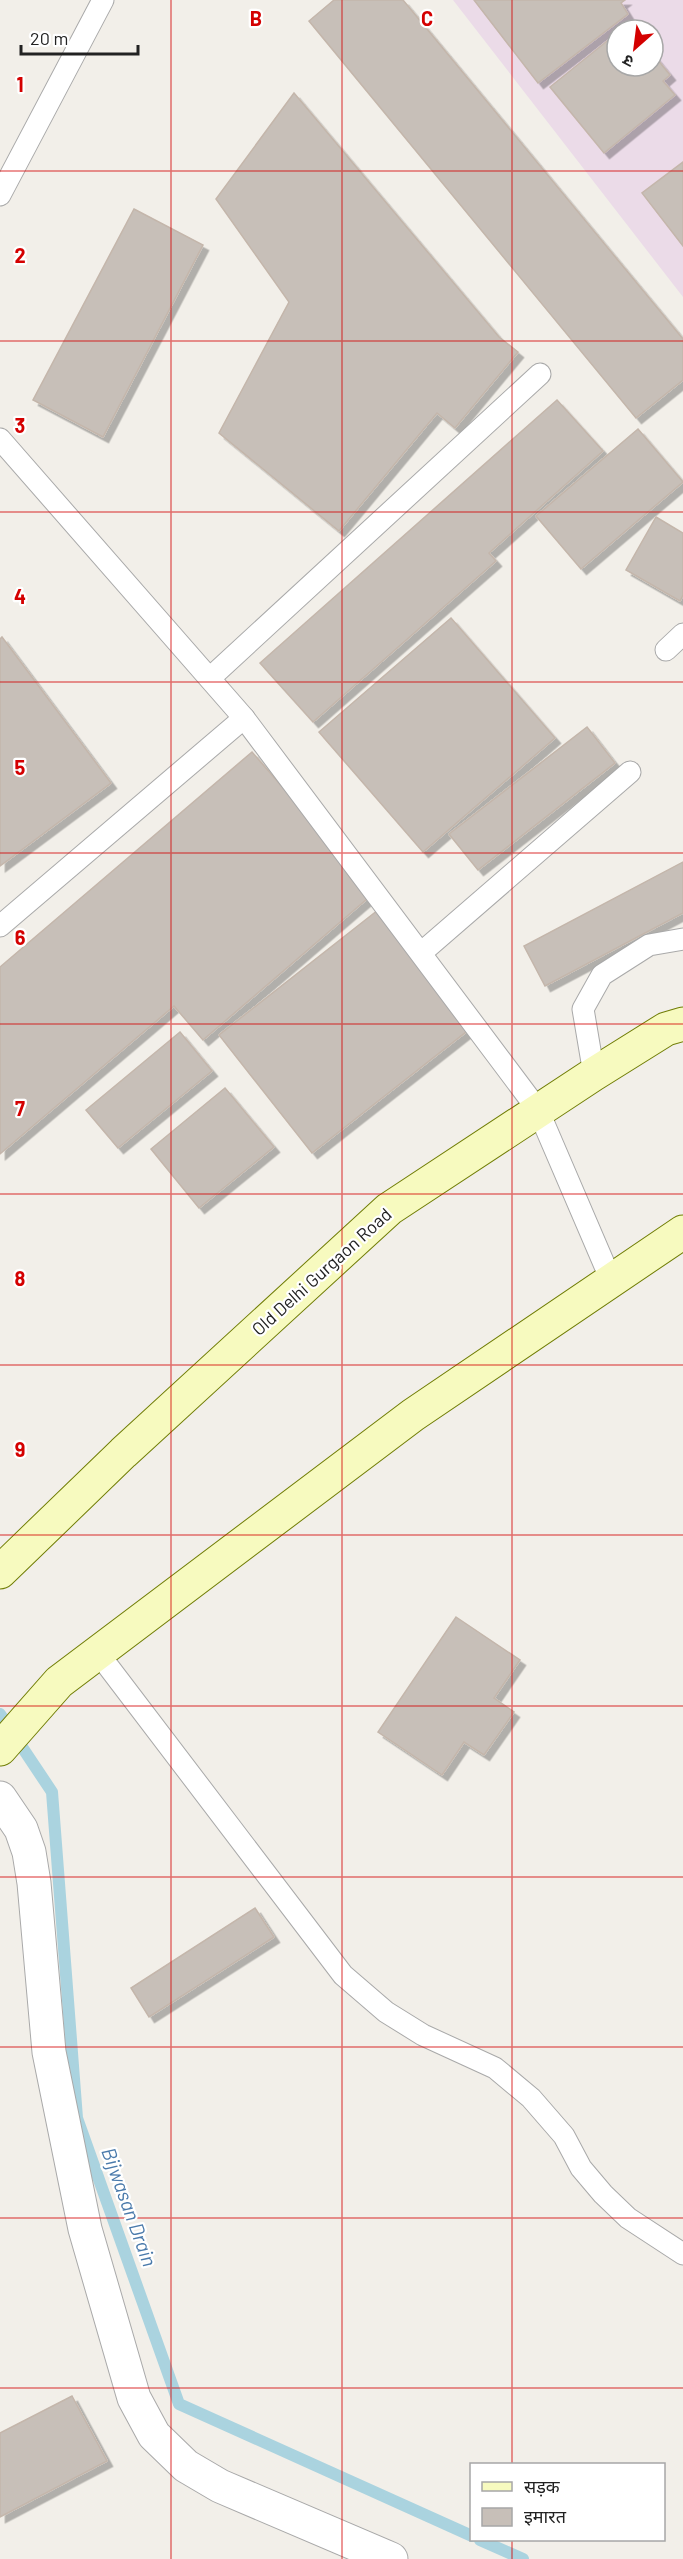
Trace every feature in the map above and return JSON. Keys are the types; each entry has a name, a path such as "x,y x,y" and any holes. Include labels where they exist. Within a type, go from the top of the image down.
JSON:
{"main road":[{"name":"Old Delhi Gurgaon Road","path":"0,1572 123,1453 389,1209 594,1074 666,1029 683,1024"},
{"path":"0,1749 59,1682 414,1415 683,1232"}],"street":[{"path":"0,1798 21,1829 29,1852 34,1883 49,2052 85,2229 134,2398 154,2435 186,2466 220,2486 391,2559"}],"lane":[{"path":"0,195 103,0"},
{"path":"210,678 540,374"},
{"path":"0,439 244,718 538,1110 611,1280"},
{"path":"666,650 683,634"},
{"path":"0,926 244,718"},
{"path":"421,953 630,772"},
{"path":"594,1074 583,1009 602,975 649,945 683,939"},
{"path":"98,1653 343,1975 386,2012 423,2035 495,2068 531,2098 564,2136 581,2168 603,2194 628,2218 683,2254"}],"shaded area":[{"path":"453,0 683,0 683,297"}],"building":[{"path":"334,0 403,0 683,339 683,380 636,418 309,21"},
{"path":"474,0 625,0 621,3 628,14 623,18 605,18 605,32 538,83"},
{"path":"605,43 605,78 665,78 665,69 670,75 663,81 675,95 604,153 550,87"},
{"path":"294,93 499,337 518,352 455,428 437,413 339,531 219,433 289,302 216,199"},
{"path":"683,162 683,246 642,193"},
{"path":"134,209 203,245 103,437 33,400"},
{"path":"557,400 603,451 489,553 496,561 313,722 260,663"},
{"path":"638,429 683,482 581,569 536,516"},
{"path":"656,517 683,533 683,595 680,601 626,570"},
{"path":"451,618 555,738 423,852 319,732"},
{"path":"2,637 111,783 0,866 0,639"},
{"path":"587,727 615,763 478,870 449,834"},
{"path":"252,752 374,893 203,1040 174,1006 0,1154 0,967"},
{"path":"683,862 683,913 545,986 524,946"},
{"path":"378,910 471,1028 312,1153 219,1035"},
{"path":"180,1032 212,1071 118,1148 86,1110"},
{"path":"225,1088 274,1147 199,1208 151,1149"},
{"path":"456,1617 520,1660 494,1698 514,1712 484,1755 464,1742 442,1775 378,1732"},
{"path":"255,1908 274,1937 149,2017 131,1988"},
{"path":"72,2396 107,2461 0,2517 0,2433"}],"waterway":[{"name":"Bijwasan Drain","path":"0,1714 52,1792 77,2118 179,2404 470,2535"},
{"name":"Bijwasan Drain","path":"482,2541 523,2559"}]}
